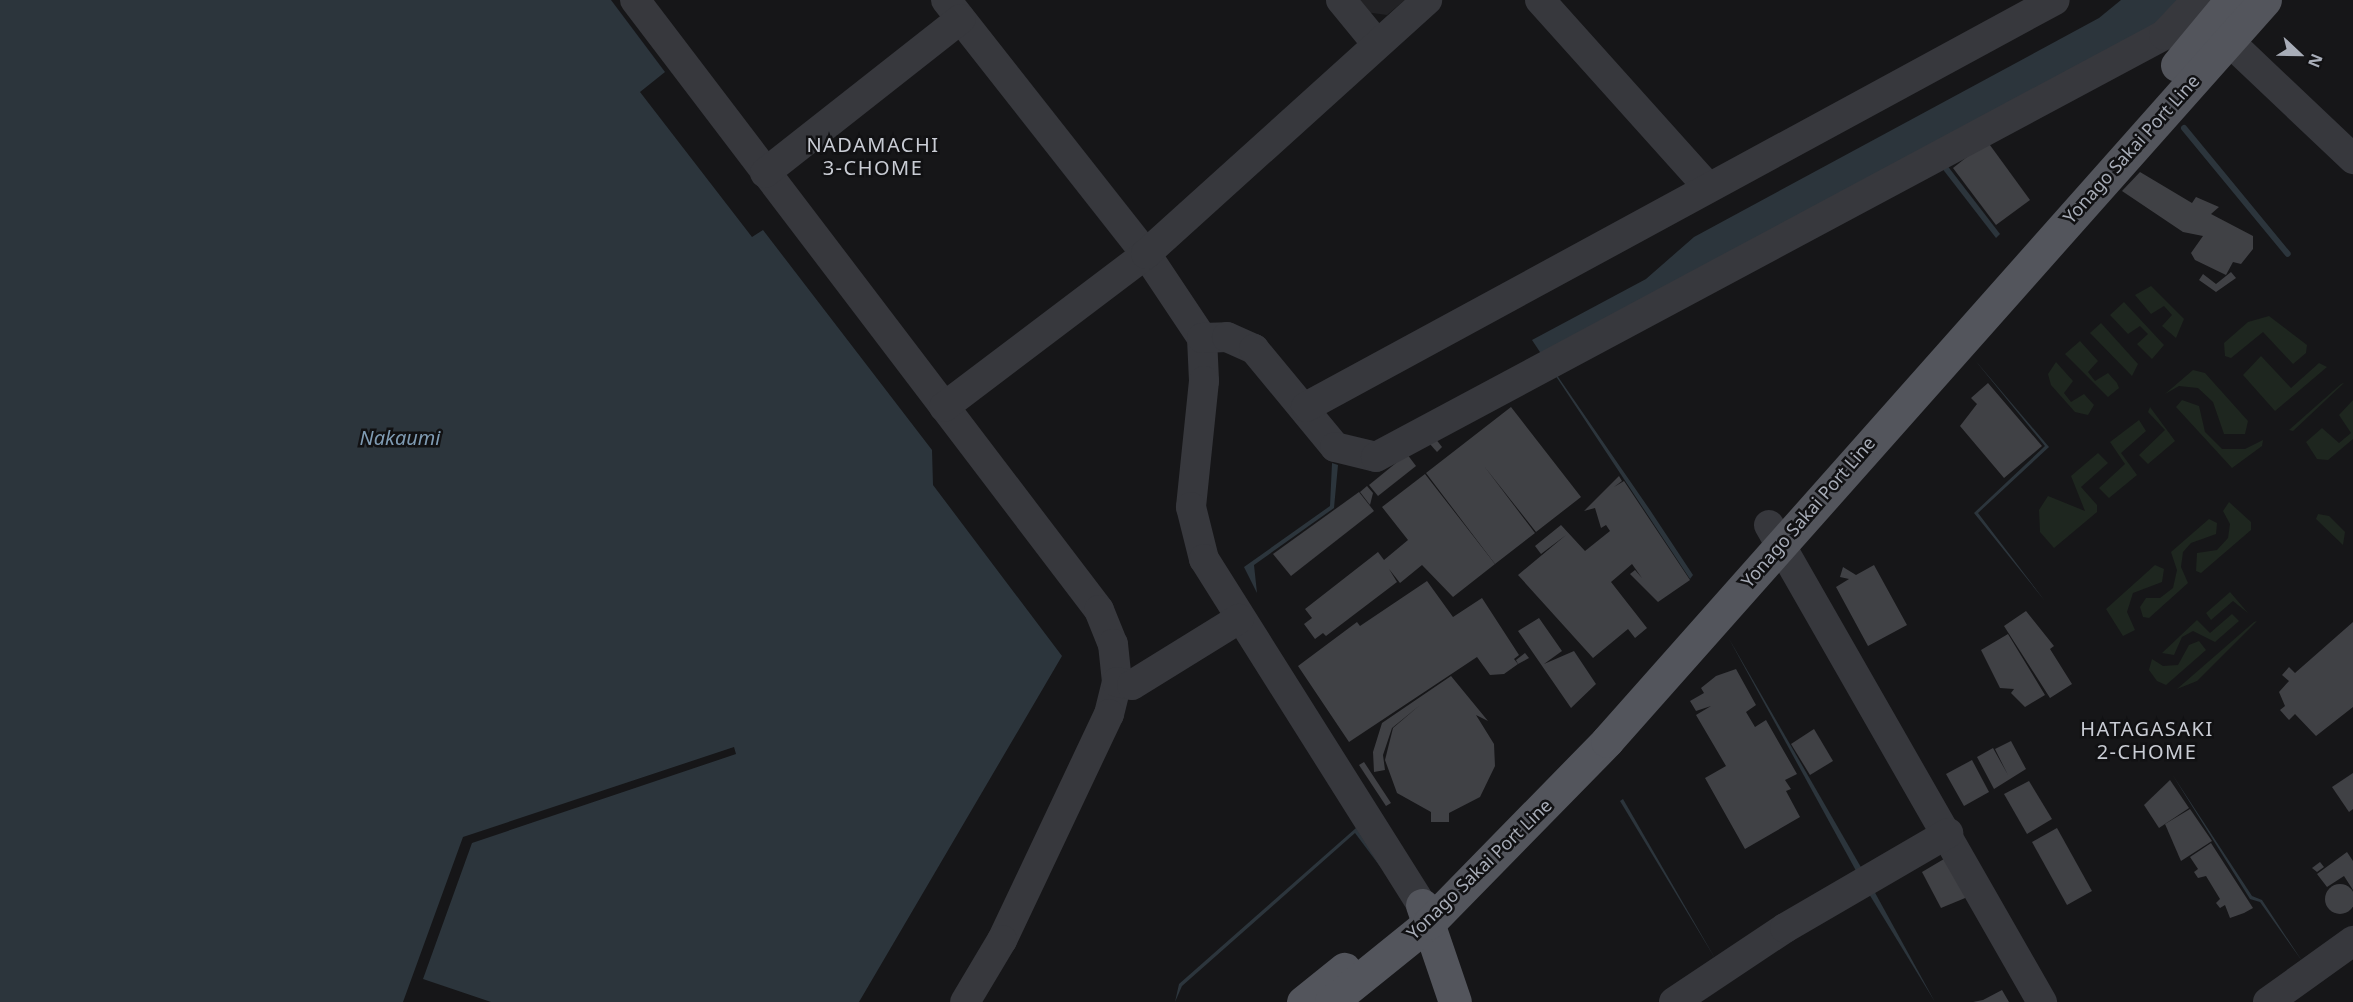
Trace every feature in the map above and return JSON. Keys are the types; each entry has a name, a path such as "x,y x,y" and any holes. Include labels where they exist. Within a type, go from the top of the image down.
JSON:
{"main road":[{"name":"Yonago Sakai Port Line","path":"1331,1002 1425,913 1550,772 1774,533 2217,16 2265,0"},
{"name":"Yonago Sakai Port Line","path":"1303,1002 1425,913"},
{"path":"1425,913 1455,1002"}],"street":[{"path":"635,0 1099,610 1113,644 1117,682 1096,743 1002,940 965,1002"},
{"path":"1341,0 1377,44"},
{"path":"944,406 1146,254 1427,0"},
{"path":"1540,0 1708,187"},
{"path":"1306,407 2055,0"},
{"path":"765,173 953,9 1146,254 1202,338 1204,381 1191,507 1204,560 1425,913"},
{"path":"1202,338 1227,338 1254,349 1306,407 1335,447 1376,457 2164,35 2217,16 2353,159"},
{"path":"1774,533 1948,833 2042,1002"},
{"path":"1117,682 1132,685 1239,619"},
{"path":"1674,1002 1862,882 1948,833"},
{"path":"2268,1002 2353,941"}],"shaded area":[{"path":"1355,0 1405,0 1387,15 1365,12"},
{"path":"2151,286 2184,319 2176,338 2162,326 2172,315 2164,306 2151,314 2135,295"},
{"path":"2124,302 2164,345 2152,359 2137,344 2148,334 2140,326 2128,334 2110,315"},
{"path":"2269,316 2307,345 2306,353 2293,364 2263,332 2231,358 2225,356 2224,343 2248,322"},
{"path":"2101,323 2138,364 2132,376 2090,333"},
{"path":"2080,341 2098,361 2088,372 2095,381 2108,373 2117,383 2119,388 2108,397 2065,354"},
{"path":"2261,356 2291,388 2319,363 2327,367 2275,411 2243,375"},
{"path":"2056,362 2073,381 2064,393 2071,402 2084,394 2094,405 2088,415 2075,412 2051,385 2048,374"},
{"path":"2193,370 2205,373 2248,421 2245,434 2224,434 2213,402 2198,388 2179,386 2165,394"},
{"path":"2344,383 2293,431 2289,430 2341,384"},
{"path":"2182,400 2199,406 2205,432 2222,449 2245,449 2263,440 2262,446 2232,468 2176,407"},
{"path":"2353,400 2353,439 2328,460 2317,459 2306,442 2322,428 2339,443 2351,433 2339,415"},
{"path":"2150,407 2175,441 2148,464 2139,455 2165,430 2148,412"},
{"path":"2139,420 2146,431 2121,453 2137,475 2109,498 2099,488 2125,464 2110,442"},
{"path":"2098,453 2108,463 2081,487 2097,505 2097,512 2054,548 2040,532 2039,510 2048,496 2085,511 2071,476"},
{"path":"2229,502 2251,522 2251,530 2201,573 2196,571 2197,553 2217,550 2228,538 2230,524 2223,511"},
{"path":"2318,514 2329,516 2345,532 2343,545 2316,519"},
{"path":"2209,519 2217,523 2216,534 2191,543 2183,552 2181,567 2188,583 2149,618 2143,617 2140,607 2146,598 2160,598 2173,588 2177,570 2171,552"},
{"path":"2155,565 2164,569 2162,582 2133,593 2127,612 2135,630 2123,636 2106,609"},
{"path":"2230,592 2248,613 2233,601 2211,620 2206,613"},
{"path":"2232,614 2239,621 2215,642 2193,631 2182,637 2174,655 2162,653 2197,620 2210,633"},
{"path":"2257,621 2197,681 2177,689 2254,622"},
{"path":"2199,641 2206,650 2166,685 2157,681 2149,670 2152,659 2163,666 2178,665 2189,645"}],"water":[{"name":"Nakaumi","path":"0,0 611,0 665,72 640,92 752,237 763,230 932,450 933,485 1062,656 859,1002 491,1002 423,979 472,843 736,754 734,747 463,837 403,1002 0,1002"},
{"path":"2121,0 2184,0 2184,8 1554,371 1693,575 1690,579 1532,340 1646,279 1694,237 2099,18"},
{"path":"1943,160 2000,234 1996,238 1938,163"},
{"path":"1974,359 2049,447 1978,513 2045,601 1974,513 2045,446"},
{"path":"1332,463 1338,465 1334,508 1254,565 1257,593 1244,567 1330,506"},
{"path":"1728,637 1862,869 1935,1002 1866,889"},
{"path":"2172,774 2252,896 2262,900 2302,961 2260,902 2250,899"},
{"path":"1623,799 1716,960 1620,801"},
{"path":"1356,828 1382,869 1355,833 1182,986 1175,1002 1179,984"}],"building":[{"path":"1987,141 2030,200 1996,225 1953,168"},
{"path":"2140,172 2192,203 2196,197 2219,207 2211,214 2253,236 2253,249 2241,264 2233,262 2226,275 2195,260 2191,253 2203,236 2183,232 2122,191"},
{"path":"2231,272 2236,278 2216,292 2199,280 2203,274 2216,284"},
{"path":"1988,383 2042,446 2004,478 1960,426 1977,404 1971,398"},
{"path":"1511,407 1581,497 1536,532 1484,466 1535,533 1495,564 1426,473"},
{"path":"1435,438 1442,447 1437,452 1429,443"},
{"path":"1407,454 1416,466 1378,496 1369,485"},
{"path":"1425,474 1495,564 1453,597 1422,565 1400,583 1389,569 1397,582 1326,636 1323,633 1315,639 1304,624 1312,618 1305,609 1378,552 1384,560 1408,540 1382,507"},
{"path":"1619,476 1622,481 1614,487 1624,481 1690,580 1658,602 1630,574 1635,570 1642,578 1632,564 1611,582 1647,628 1635,638 1628,629 1593,658 1518,575 1566,535 1541,554 1535,546 1561,525 1585,551 1610,531 1606,525 1601,528 1595,508 1584,511"},
{"path":"1367,486 1373,493 1370,505 1360,492"},
{"path":"1359,492 1374,511 1291,576 1273,554"},
{"path":"1874,565 1907,625 1868,646 1836,587 1849,579 1840,577 1843,567 1856,575"},
{"path":"1427,581 1453,617 1482,598 1519,655 1514,659 1518,664 1504,674 1490,675 1477,657 1349,742 1298,666 1357,622 1360,626"},
{"path":"2026,611 2054,646 2050,649 2072,684 2050,698 2004,626"},
{"path":"1539,618 1562,651 1544,664 1574,651 1596,684 1571,708 1518,631"},
{"path":"2353,622 2353,707 2316,736 2295,714 2289,720 2280,710 2285,706 2279,692 2289,681 2282,675 2289,667 2295,673"},
{"path":"2008,634 2045,695 2025,707 2011,693 2014,689 2000,688 1981,650"},
{"path":"1525,653 1529,658 1518,664 1516,660"},
{"path":"1736,669 1756,705 1746,712 1755,727 1766,720 1797,774 1785,780 1791,789 1786,791 1800,817 1745,849 1705,778 1726,766 1696,715 1711,706 1696,711 1690,701 1704,693 1701,688 1716,676"},
{"path":"1451,676 1488,721 1476,715 1494,744 1495,766 1480,797 1449,813 1449,822 1431,822 1431,812 1397,793 1385,760 1393,728 1420,705 1392,728 1383,755 1385,770 1374,772 1373,752 1382,723"},
{"path":"1814,729 1833,761 1810,775 1791,744"},
{"path":"2011,741 2026,769 1994,789 1977,757 1993,748 2008,775 1995,749"},
{"path":"1972,760 1989,792 1964,806 1946,774"},
{"path":"1364,762 1391,803 1386,806 1359,765"},
{"path":"2353,773 2353,809 2349,812 2332,787"},
{"path":"2170,780 2189,808 2159,828 2144,805"},
{"path":"2029,781 2052,819 2027,834 2004,794"},
{"path":"2190,809 2212,841 2181,861 2165,824"},
{"path":"2057,828 2092,891 2067,905 2032,842"},
{"path":"2211,843 2253,908 2244,913 2230,918 2225,905 2220,908 2216,903 2220,899 2206,876 2198,878 2194,872 2198,869 2190,857"},
{"path":"2347,852 2353,861 2353,890 2344,876 2327,887 2317,874"},
{"path":"1949,856 1970,896 1941,908 1922,872"},
{"path":"2320,862 2324,867 2317,872 2312,868"},
{"path":"2340,884 2350,889 2355,899 2350,909 2340,914 2330,909 2325,899 2330,889"},
{"path":"2002,990 2009,1002 1973,1002 1983,1000"}],"waterway":[{"path":"2184,128 2288,254"}],"district":[{"name":"NADAMACHI 3-CHOME","path":"873,156"},
{"name":"HATAGASAKI 2-CHOME","path":"2147,740"}]}
